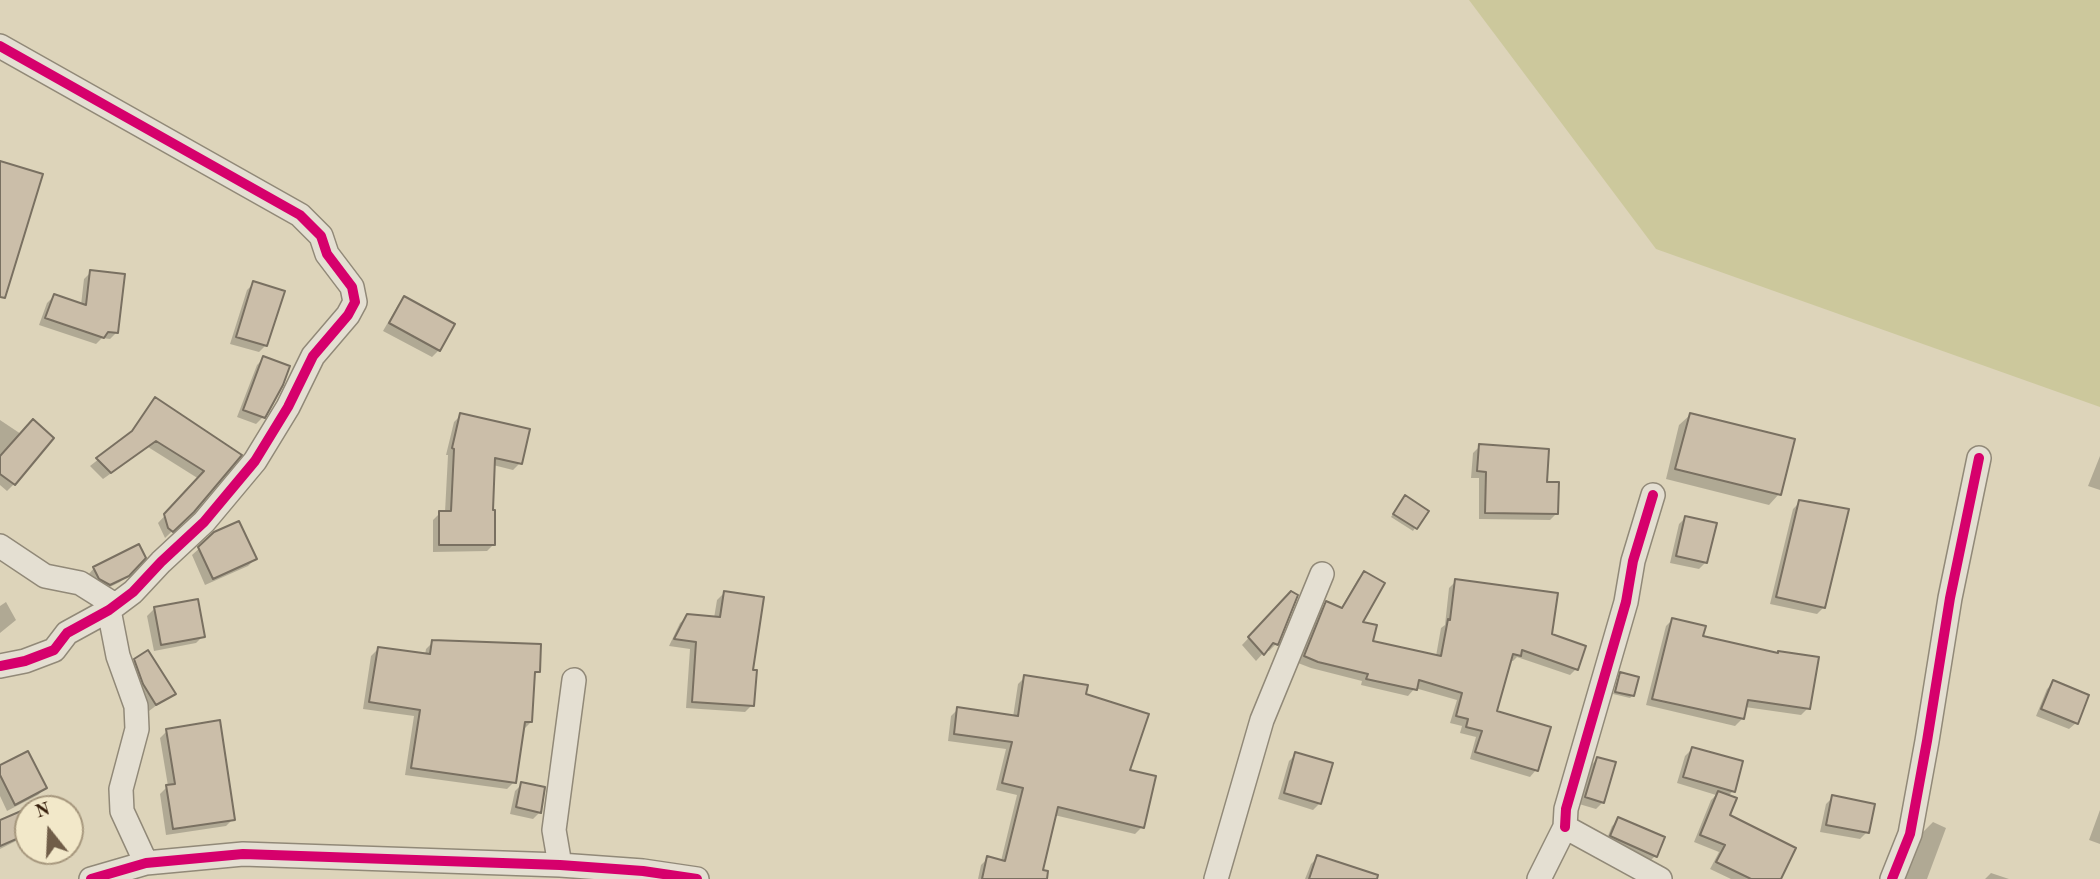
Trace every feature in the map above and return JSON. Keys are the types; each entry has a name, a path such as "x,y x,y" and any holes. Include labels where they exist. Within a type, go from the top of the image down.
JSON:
{"street":[{"path":"0,46 300,215 321,236 327,254 352,287 355,302 348,315 313,356 288,407 255,461 204,522 160,562 133,592 112,608 67,633 54,650 25,662 0,666"},
{"path":"1892,879 1910,834 1950,598 1979,458"},
{"path":"1539,879 1565,827 1566,809 1626,602 1633,561 1653,495"},
{"path":"0,546 45,576 80,583 112,608 118,656 136,705 136,729 121,789 122,811 146,863"},
{"path":"1216,879 1262,720 1322,574"},
{"path":"560,864 554,830 574,680"},
{"path":"1565,827 1660,879"},
{"path":"91,879 146,863 243,854 560,864 697,879"}],"shaded area":[{"path":"1469,0 2100,0 2100,407 1656,249"}],"building":[{"path":"0,161 43,174 5,298 0,297"},
{"path":"90,270 125,274 118,333 108,332 104,338 45,318 54,294 86,305"},
{"path":"253,281 285,291 267,346 236,337"},
{"path":"404,296 455,324 440,351 389,323"},
{"path":"263,356 290,366 265,418 243,410"},
{"path":"155,397 242,455 194,512 173,532 168,528 164,514 204,471 156,441 111,473 96,458 132,431"},
{"path":"460,413 530,429 522,464 495,458 495,545 439,545 439,511 451,511 452,448"},
{"path":"1690,413 1795,439 1781,495 1675,469"},
{"path":"33,419 54,438 15,485 0,474 0,456"},
{"path":"1479,444 1549,449 1547,482 1559,482 1558,514 1485,513 1486,472 1477,471"},
{"path":"1405,495 1429,511 1417,529 1393,514"},
{"path":"1799,500 1849,509 1825,608 1776,597"},
{"path":"1685,516 1717,523 1707,563 1676,556"},
{"path":"239,521 257,559 213,579 198,547 214,532"},
{"path":"139,544 146,558 129,576 110,585 99,579 93,567"},
{"path":"1364,571 1385,583 1363,622 1377,625 1373,641 1441,656 1448,619 1450,620 1455,579 1558,593 1552,634 1586,646 1578,670 1522,650 1521,656 1513,654 1497,711 1551,727 1538,771 1475,752 1482,731 1466,727 1468,719 1456,716 1462,693 1419,680 1417,690 1366,679 1368,674 1304,656 1326,601 1342,608"},
{"path":"724,591 764,597 753,670 757,670 754,706 692,702 696,642 674,639 687,614 720,617"},
{"path":"1291,591 1298,595 1278,645 1273,643 1264,655 1248,637"},
{"path":"198,599 205,637 161,645 154,607"},
{"path":"1672,618 1706,626 1703,636 1778,653 1819,657 1810,709 1748,700 1744,719 1652,699"},
{"path":"432,640 541,644 540,672 535,672 532,722 525,722 516,783 411,768 420,710 369,702 378,647 430,654"},
{"path":"148,650 176,694 156,705 143,684 134,659"},
{"path":"1620,672 1639,677 1634,696 1615,692"},
{"path":"1024,675 1088,685 1086,694 1149,714 1130,770 1156,776 1144,828 1058,807 1043,870 1048,871 1047,879 982,879 987,856 1005,861 1023,788 1002,783 1012,742 954,734 957,707 1018,716"},
{"path":"2053,680 2089,695 2078,724 2041,709"},
{"path":"220,720 235,820 173,829 166,785 175,784 166,729"},
{"path":"1692,747 1743,761 1735,792 1683,777"},
{"path":"28,751 47,788 34,795 14,795 14,803 0,775 0,765"},
{"path":"1295,752 1333,763 1321,804 1284,793"},
{"path":"1597,757 1616,762 1604,803 1585,797"},
{"path":"521,782 545,787 541,813 516,807"},
{"path":"1718,791 1737,798 1730,815 1796,848 1781,879 1751,879 1716,862 1725,845 1700,835"},
{"path":"1832,795 1875,804 1869,833 1826,825"},
{"path":"14,814 14,840 0,846 0,820"},
{"path":"1618,817 1665,837 1657,857 1610,836"},
{"path":"1317,855 1378,875 1377,879 1309,879"}],"cycle path":[{"path":"0,46 300,215 321,236 327,254 352,287 355,302 348,315 313,356 288,407 255,461 204,522 133,592 109,610 67,633 54,650 25,661 0,666"},
{"path":"1892,879 1910,834 1950,598 1979,458"},
{"path":"1565,827 1566,809 1626,602 1633,561 1653,495"},
{"path":"91,879 146,863 243,854 560,865 643,871 697,879"}]}
